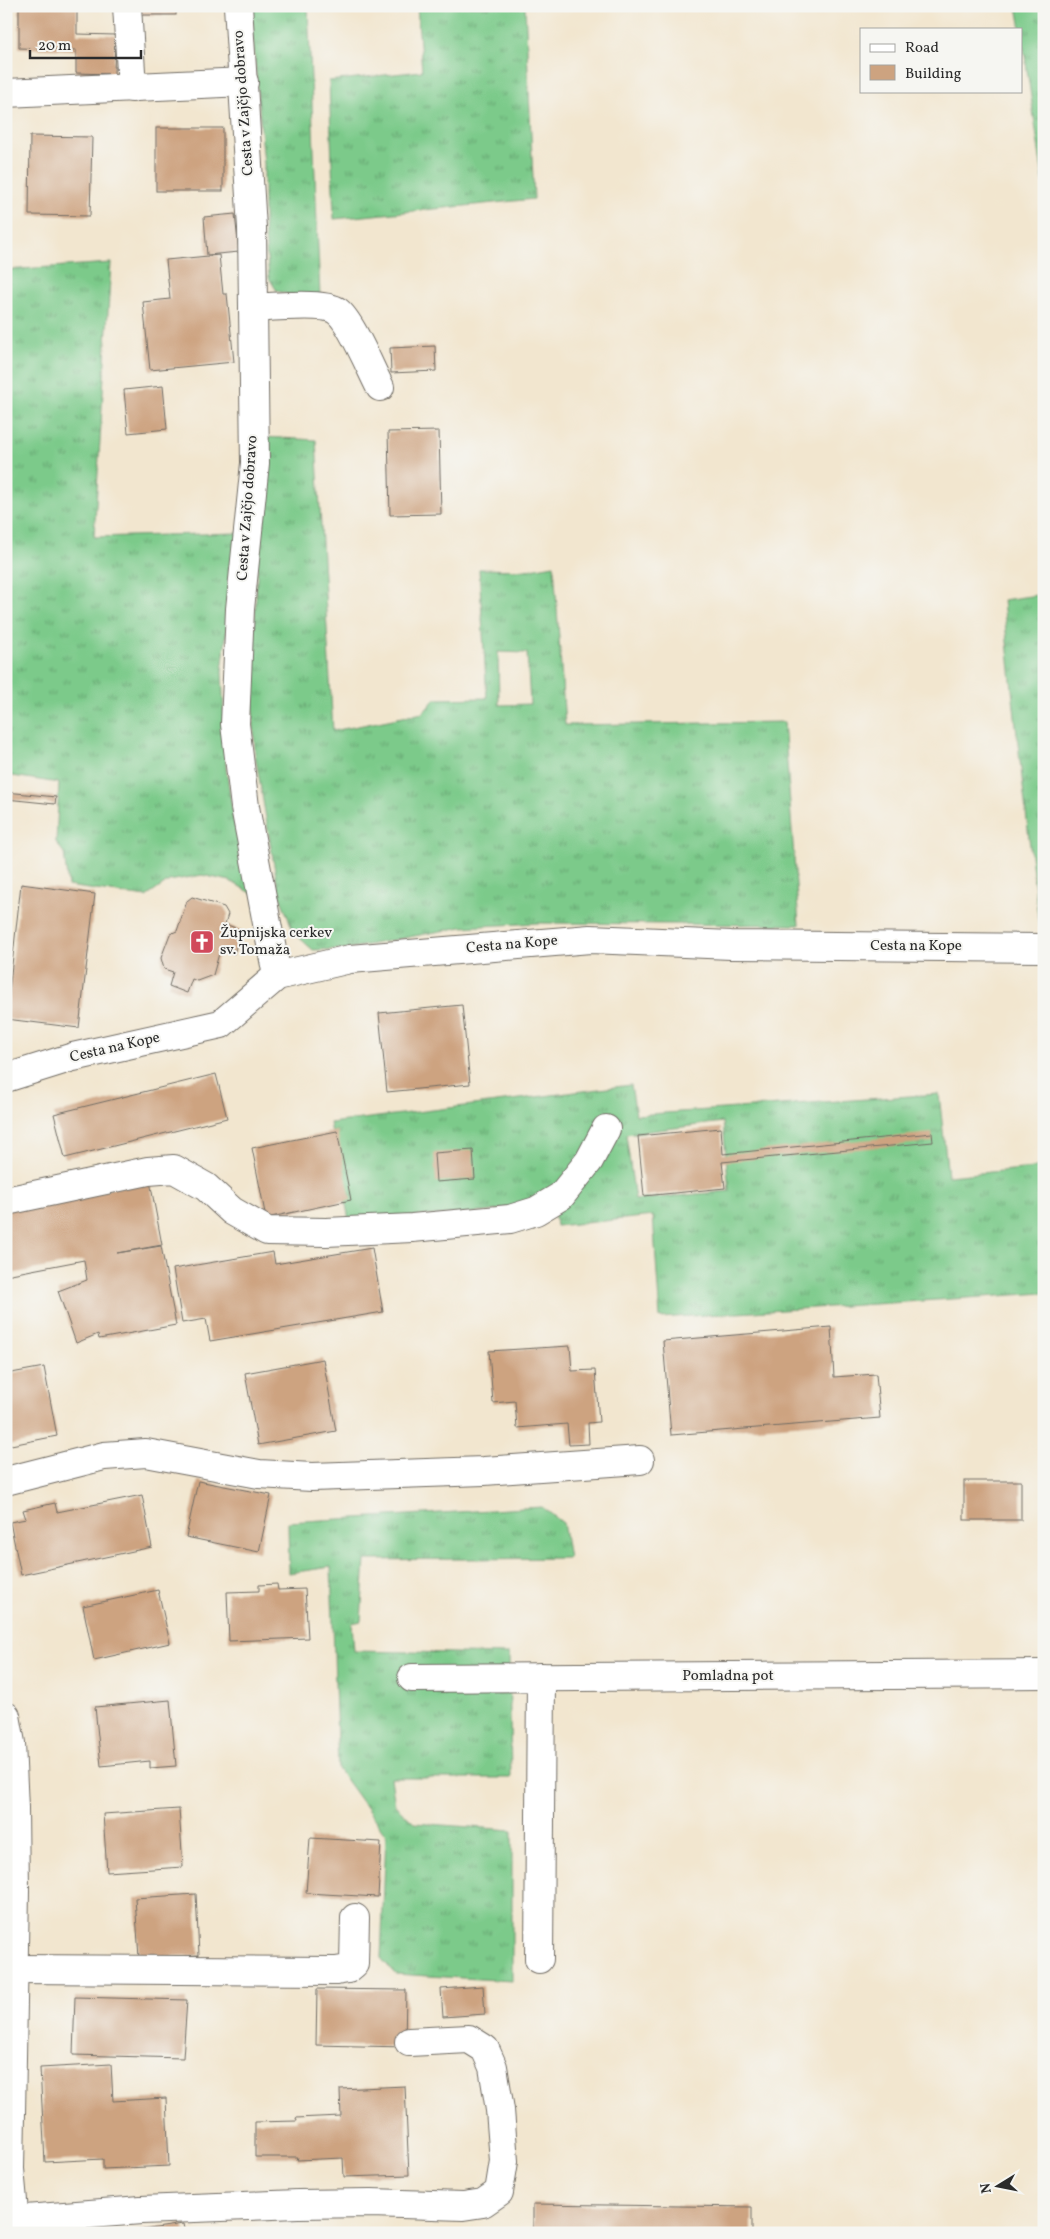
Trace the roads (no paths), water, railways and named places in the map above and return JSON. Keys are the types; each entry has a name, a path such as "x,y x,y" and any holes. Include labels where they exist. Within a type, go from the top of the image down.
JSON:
{"street":[{"path":"127,6 132,88"},
{"name":"Cesta v Zajčjo dobravo","path":"238,6 252,228 255,463 240,609 235,724 245,806 277,976"},
{"path":"6,94 244,82"},
{"path":"253,308 318,306 336,310 345,320 380,387"},
{"name":"Cesta na Kope","path":"6,1078 73,1057 221,1024 277,976 350,959 590,939 731,945 1044,948"},
{"path":"6,1201 148,1171 174,1170 206,1187 232,1211 267,1231 335,1232 412,1228 510,1219 536,1211 561,1196 589,1161 606,1129"},
{"path":"6,1481 104,1456 146,1453 259,1474 312,1477 484,1471 640,1460"},
{"name":"Pomladna pot","path":"412,1678 1044,1674"},
{"path":"539,1959 541,1678"},
{"path":"6,1716 11,1742 14,1808 10,2169 14,2226 141,2210 371,2203 463,2206 483,2203 499,2192 504,2161 500,2110 493,2067 485,2049 469,2039 409,2042"},
{"path":"13,1969 336,1971 348,1969 354,1964 355,1918"}],"place":[{"name":"Župnijska cerkev sv. Tomaža","path":"202,942"}]}
